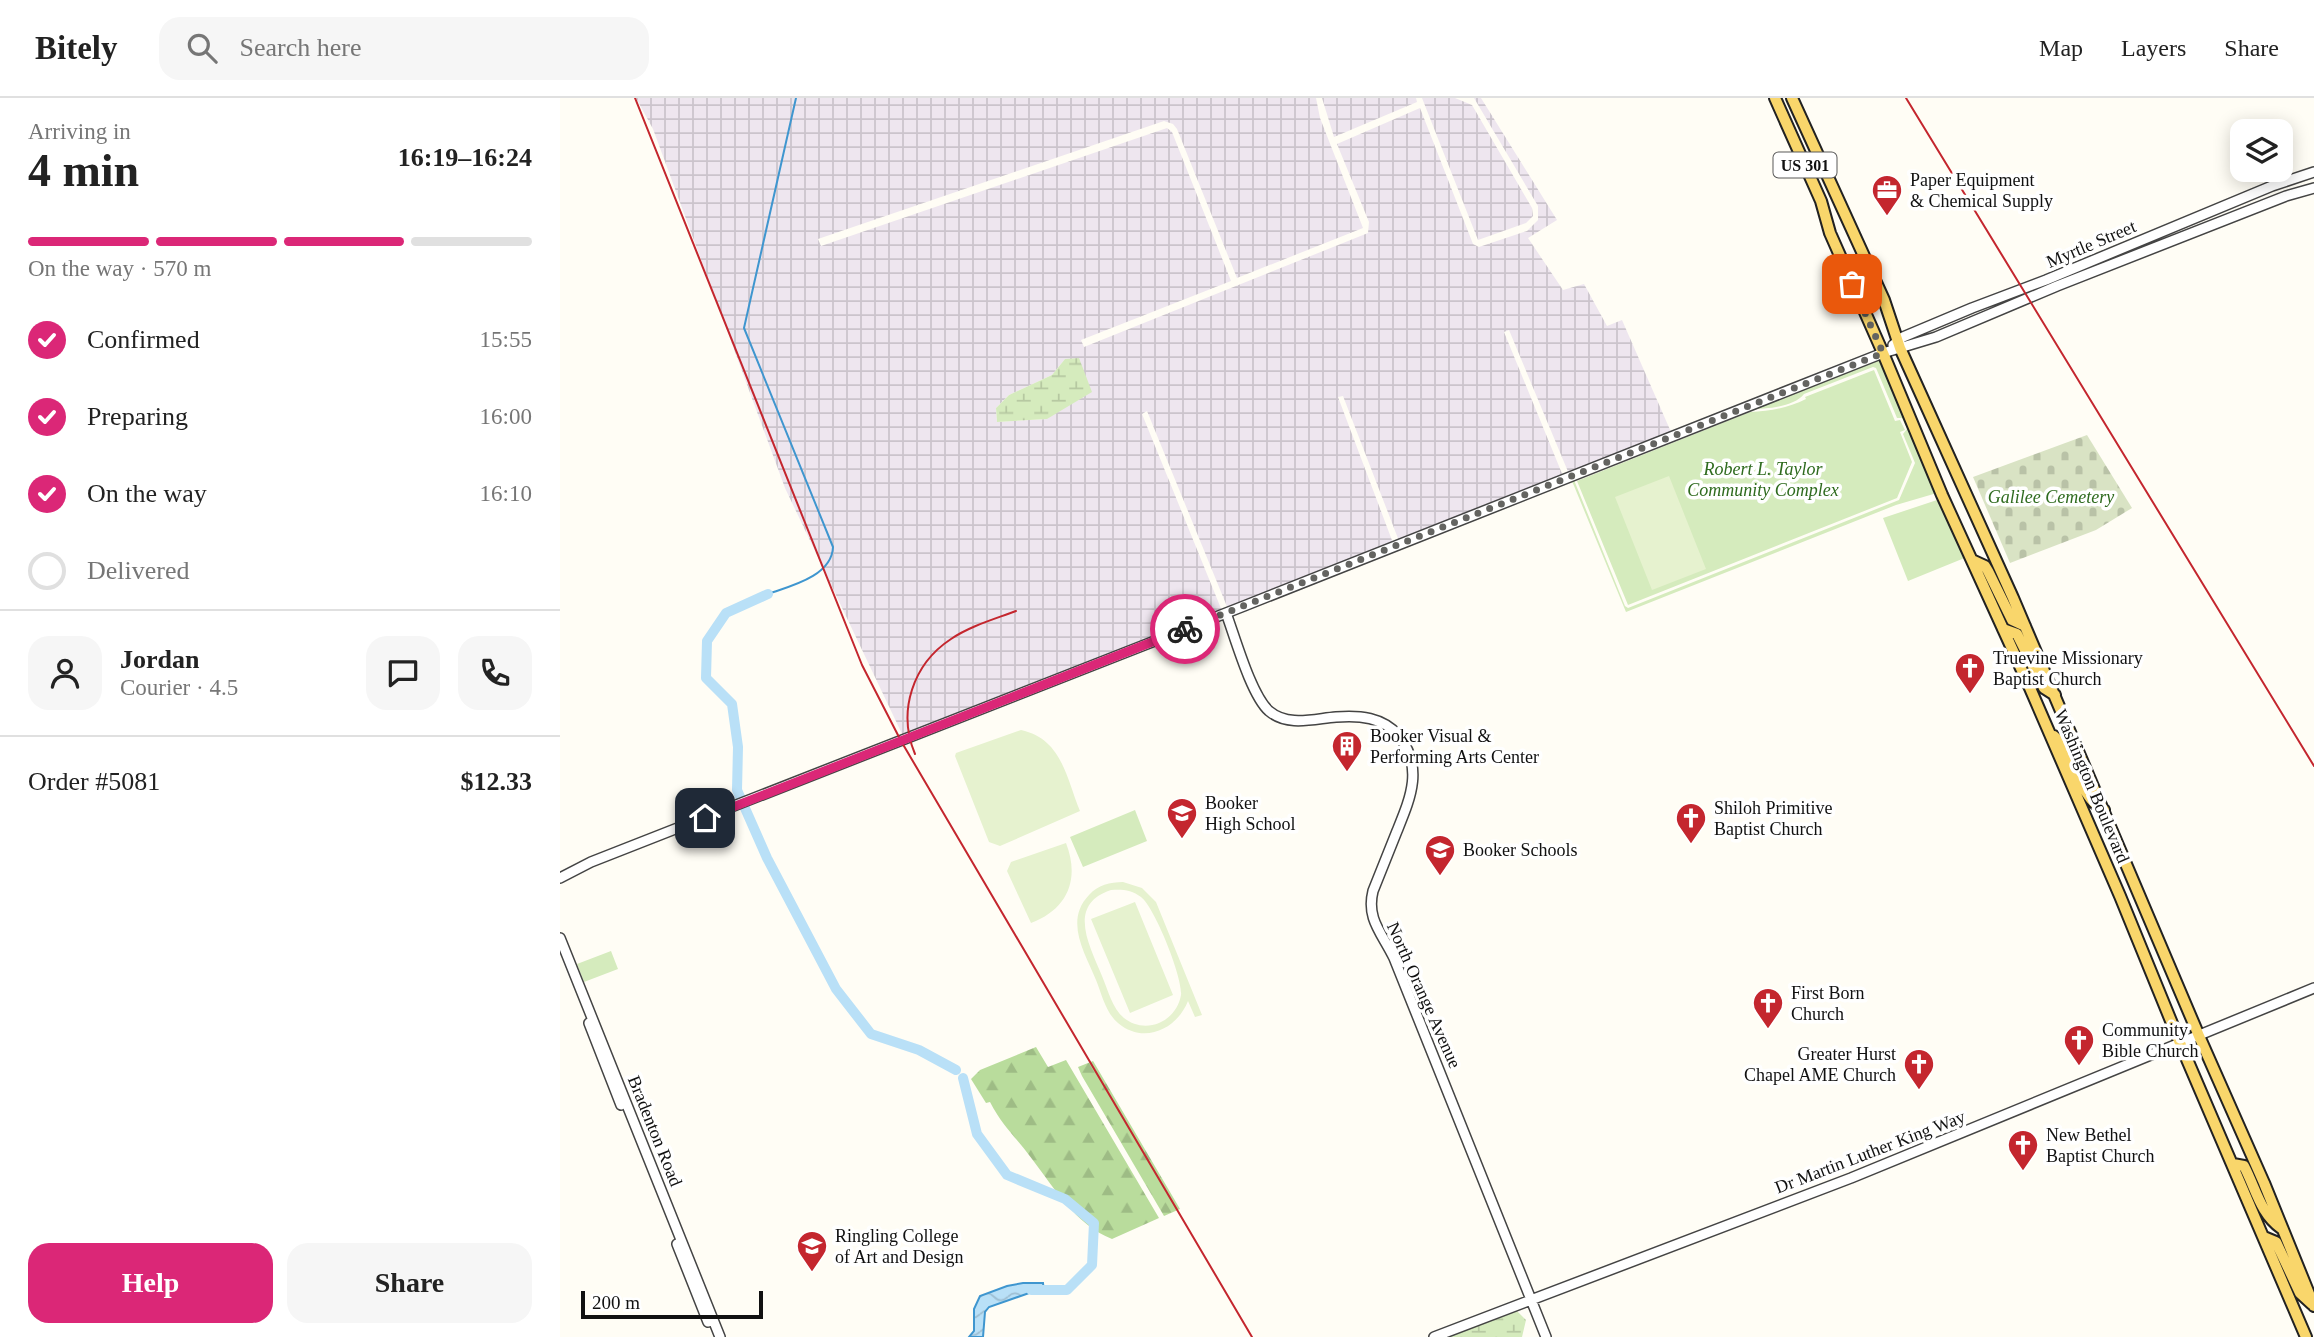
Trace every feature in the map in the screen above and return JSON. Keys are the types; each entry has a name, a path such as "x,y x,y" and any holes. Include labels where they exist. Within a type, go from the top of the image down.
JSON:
{"main road":[{"name":"Washington Boulevard","path":"1775,98 1821,201 1838,251 1942,495 2050,732 2179,1043 2306,1337"},
{"name":"Washington Boulevard","path":"1792,98 1884,300 1899,345 2055,695 2314,1306"},
{"path":"1972,559 1988,571 2012,620 2025,626"},
{"path":"2003,629 2017,634 2044,688 2055,695"},
{"path":"2050,732 2067,749 2088,797 2104,810"},
{"path":"2233,1164 2244,1166 2264,1211 2271,1221 2283,1230"},
{"path":"2264,1237 2276,1241 2300,1293 2314,1306"}],"street":[{"name":"Myrtle Street","path":"560,878 591,862 1883,353 1972,308 2272,186 2314,172"},
{"name":"Myrtle Street","path":"1899,345 1936,337 2057,286 2286,196 2314,188"},
{"name":"North Orange Avenue","path":"1226,613 1256,691 1269,711 1283,719 1298,721 1355,716 1370,718 1385,724 1406,746 1412,761 1413,790 1373,891 1370,909 1394,958 1546,1337"},
{"name":"Myrtle Street","path":"560,871 591,862"},
{"name":"Bradenton Road","path":"560,937 720,1337"},
{"name":"Bradenton Road","path":"560,950 714,1337"},
{"name":"Dr Martin Luther King Way","path":"1434,1337 1851,1178 2314,988"}],"shaded area":[{"path":"636,98 1316,98 1320,118 1363,228 1237,278 1177,129 1173,124 1164,121 818,239 821,246 1167,128 1172,132 1231,281 1081,340 1084,347 1368,233 1369,222 1337,144 1420,108 1473,244 1479,247 1527,231 1538,220 1538,206 1474,98 1481,98 1557,220 1528,238 1563,290 1584,284 1607,326 1622,320 1671,432 1569,474 1509,330 1504,332 1563,476 1399,541 1343,396 1338,397 1393,543 1228,609 1147,411 1142,414 1222,611 903,736 785,488 653,129","holes":["1065,359 1047,419 997,422 996,408 1009,395 1052,375"]},
{"path":"1322,98 1416,98 1417,102 1334,137"},
{"path":"1422,98 1455,98 1472,105 1532,208 1533,216 1526,223 1478,240"}],"green space":[{"path":"1882,357 1937,493 1896,505 1626,612 1572,481 1574,480 1628,608 1899,500 1915,463 1903,434 1907,429 1902,418 1897,418 1876,368 1804,394 1794,402 1771,408 1750,409"},
{"path":"1079,358 1092,392 1047,419 997,422 996,408 1009,395 1052,375 1065,359"},
{"name":"Robert L. Taylor Community Complex","path":"1874,370 1895,421 1900,420 1905,430 1900,432 1912,462 1897,498 1628,605 1577,481 1750,412 1792,405 1806,399 1805,397"},
{"name":"Galilee Cemetery","path":"2087,435 2132,508 2096,530 2010,563 1973,477"},
{"path":"1669,476 1706,569 1652,590 1615,497"},
{"path":"1940,499 1967,557 1908,581 1883,518"},
{"path":"1021,730 1046,742 1054,751 1061,761 1080,811 1000,846 989,842 955,756 956,753"},
{"path":"1135,810 1147,841 1083,867 1070,837"},
{"path":"1066,843 1072,869 1068,891 1054,910 1031,923 1007,871 1011,862"},
{"path":"1123,882 1142,888 1156,902 1202,1015 1195,1017 1188,1001 1183,1011 1168,1026 1159,1031 1138,1033 1128,1030 1110,1014 1082,948 1077,926 1078,915 1089,895 1100,886","holes":["1111,890 1127,890 1141,897 1147,904 1160,928 1178,974 1181,995 1178,1004 1174,1012 1154,1025 1145,1026 1128,1021 1116,1009 1088,940 1085,916 1089,906 1097,897"]},
{"path":"1135,902 1173,995 1130,1013 1091,919"},
{"path":"611,951 618,969 584,982 577,964"},
{"path":"1036,1047 1048,1067 1066,1060 1159,1218 1112,1239 1099,1233 1067,1205 990,1102 986,1103 971,1079 980,1070"},
{"path":"1093,1061 1180,1209 1164,1216 1082,1076 1078,1067"},
{"path":"1517,1311 1526,1320 1522,1337 1443,1337"}],"water":[{"path":"1023,1283 1043,1283 1044,1292 1032,1292 989,1307 985,1312 983,1337 969,1337 974,1331 974,1309 980,1296"}],"waterway":[{"path":"768,594 818,573 831,557 833,547 744,328 796,98"},
{"path":"768,594 726,613 707,641 706,678 732,704 738,747 737,790 767,858 836,989 871,1034 919,1050 956,1070"},
{"path":"963,1078 977,1134 1007,1175 1065,1199 1094,1223 1092,1265 1067,1290 1031,1290"}],"railway":[{"path":"635,98 862,665 901,741 1252,1337"},
{"path":"1906,98 2314,766"},
{"path":"915,754 910,738 908,705 918,675 927,661 958,634 1016,611"}],"way so far":[{"path":"1185,629 1883,353 1852,284"}],"place":[{"name":"Paper Equipment & Chemical Supply","path":"1887,217"},
{"name":"Truevine Missionary Baptist Church","path":"1970,695"},
{"name":"Booker Visual & Performing Arts Center","path":"1347,773"},
{"name":"Booker High School","path":"1182,840"},
{"name":"Shiloh Primitive Baptist Church","path":"1691,845"},
{"name":"Booker Schools","path":"1440,877"},
{"name":"First Born Church","path":"1768,1030"},
{"name":"Community Bible Church","path":"2079,1067"},
{"name":"Greater Hurst Chapel AME Church","path":"1919,1091"},
{"name":"New Bethel Baptist Church","path":"2023,1172"},
{"name":"Ringling College of Art and Design","path":"812,1273"}],"route":[{"path":"705,818 1185,629"}]}
